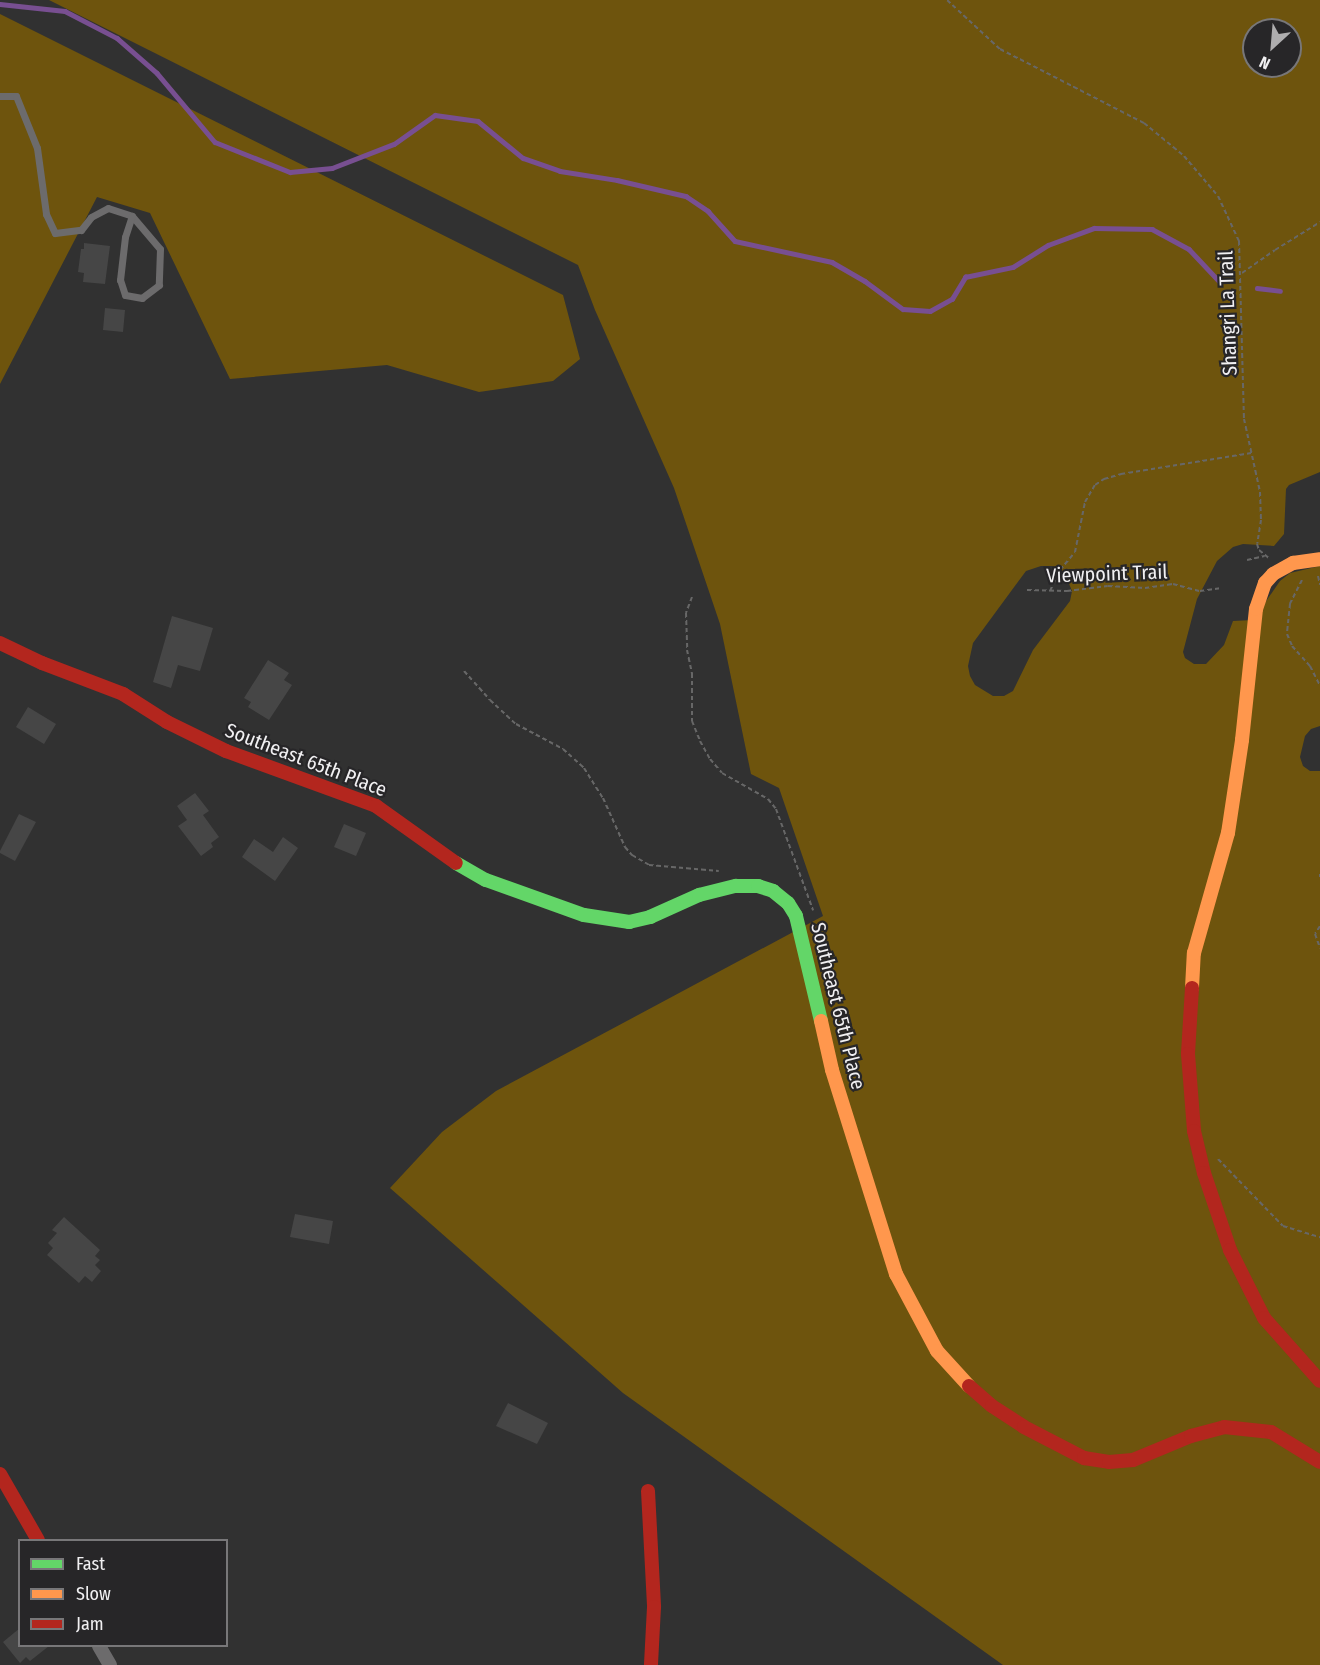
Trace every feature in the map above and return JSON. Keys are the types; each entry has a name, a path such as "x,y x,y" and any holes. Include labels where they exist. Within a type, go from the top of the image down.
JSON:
{"street":[{"path":"1320,559 1293,563 1273,574 1265,583 1253,620 1242,740 1228,832 1194,953 1188,1018 1191,1102 1199,1152 1215,1212 1230,1250 1263,1318 1320,1381"},
{"name":"Southeast 65th Place","path":"0,643 42,663 123,694 167,722 226,751 376,806 403,823 459,866 486,880 529,897 595,918 629,922 650,917 699,896 745,885 773,891 788,903 796,916 832,1070 896,1274 937,1351 967,1384 992,1406 1024,1427 1084,1458 1109,1462 1133,1460 1191,1436 1224,1427 1271,1432 1320,1462"},
{"path":"0,1474 37,1539"},
{"path":"648,1491 654,1607 651,1665"},
{"path":"100,1647 110,1665"}],"lane":[{"path":"0,96 16,96 37,148 46,214 55,233 81,231 91,217 108,208 132,216 160,249 159,285 141,298 125,295 120,280 125,237 132,216"}],"path":[{"name":"Shangri La Trail","path":"947,0 1000,50 1144,123 1184,156 1218,196 1239,241 1244,419 1261,506 1257,544 1265,556"},
{"path":"1241,274 1320,222"},
{"path":"1050,591 1060,570 1075,552 1085,502 1095,485 1104,479 1121,474 1251,453"},
{"path":"1247,560 1265,556 1306,569 1288,611 1288,640 1310,666 1320,686"},
{"name":"Viewpoint Trail","path":"1027,590 1050,591 1116,586 1145,588 1173,584 1200,591 1222,588"},
{"path":"692,597 686,613 687,650 692,673 692,722 710,759 722,773 768,799 776,809 813,910 796,916"},
{"path":"464,671 516,724 563,750 584,768 603,798 620,839 632,855 649,865 696,867 726,873"},
{"path":"1320,926 1315,934 1320,948"},
{"path":"1217,1158 1283,1226 1320,1237"}],"shaded area":[{"path":"49,0 1320,0 1320,472 1289,485 1286,489 1284,534 1274,546 1243,544 1233,547 1217,561 1197,599 1183,652 1185,658 1194,664 1206,664 1224,645 1233,621 1253,620 1280,581 1290,573 1320,566 1320,726 1311,729 1305,736 1300,757 1303,766 1310,771 1320,771 1320,1665 1003,1665 623,1393 390,1188 442,1132 496,1091 823,916 779,788 751,774 720,624 674,488 595,310 578,265","holes":["1041,566 1052,566 1065,574 1072,591 1070,601 1033,650 1013,691 1004,696 993,696 975,685 970,676 968,666 973,643 1026,571"]},
{"path":"0,14 563,295 580,359 553,381 479,392 387,365 230,379 150,213 97,197 0,384"}],"building":[{"path":"84,243 110,246 105,284 83,282 84,273 78,272"},
{"path":"105,308 125,310 123,332 103,330"},
{"path":"172,616 213,628 200,671 178,665 171,688 153,682"},
{"path":"268,660 289,673 284,680 292,685 269,720 248,707 251,702 244,698"},
{"path":"28,707 56,724 44,744 16,727"},
{"path":"195,793 209,811 203,815 219,837 211,843 213,847 201,856 178,826 187,820 177,806"},
{"path":"19,814 36,822 15,861 0,851"},
{"path":"344,824 366,833 356,856 334,847"},
{"path":"283,837 298,848 275,881 242,857 254,839 273,852"},
{"path":"295,1214 333,1221 329,1244 290,1237"},
{"path":"64,1217 100,1250 95,1256 100,1260 95,1265 101,1271 92,1282 85,1276 79,1283 47,1255 53,1248 48,1243 57,1233 52,1230"},
{"path":"508,1403 548,1423 537,1444 496,1426"},
{"path":"18,1630 18,1647 48,1647 30,1661 26,1657 20,1663 3,1642"}],"waterway":[{"path":"0,4 65,11 117,38 157,73 215,142 290,172 332,168 394,144 435,115 478,121 523,158 560,171 617,180 686,196 708,211 735,241 832,262 865,281 903,309 930,311 952,299 965,277 1013,267 1048,245 1094,228 1152,229 1189,249 1219,281"},
{"path":"1257,288 1280,291"}],"traffic: fast":[{"path":"456,863 486,880 584,915 629,922 650,917 699,895 736,886 758,886 773,891 788,903 796,916 821,1021"}],"traffic: slow":[{"path":"1192,988 1194,953 1228,833 1242,740 1256,609 1265,583 1273,574 1293,563 1320,559"},
{"path":"821,1021 832,1070 896,1274 937,1351 969,1386"}],"traffic: jam":[{"path":"0,643 42,663 123,694 167,722 226,751 376,806 456,863"},
{"path":"1192,988 1188,1054 1194,1131 1204,1173 1230,1250 1264,1318 1320,1381"},
{"path":"969,1386 992,1406 1024,1427 1084,1458 1109,1462 1133,1460 1191,1436 1224,1427 1271,1432 1320,1462"},
{"path":"0,1474 37,1539"},
{"path":"648,1491 654,1607 651,1665"}]}
